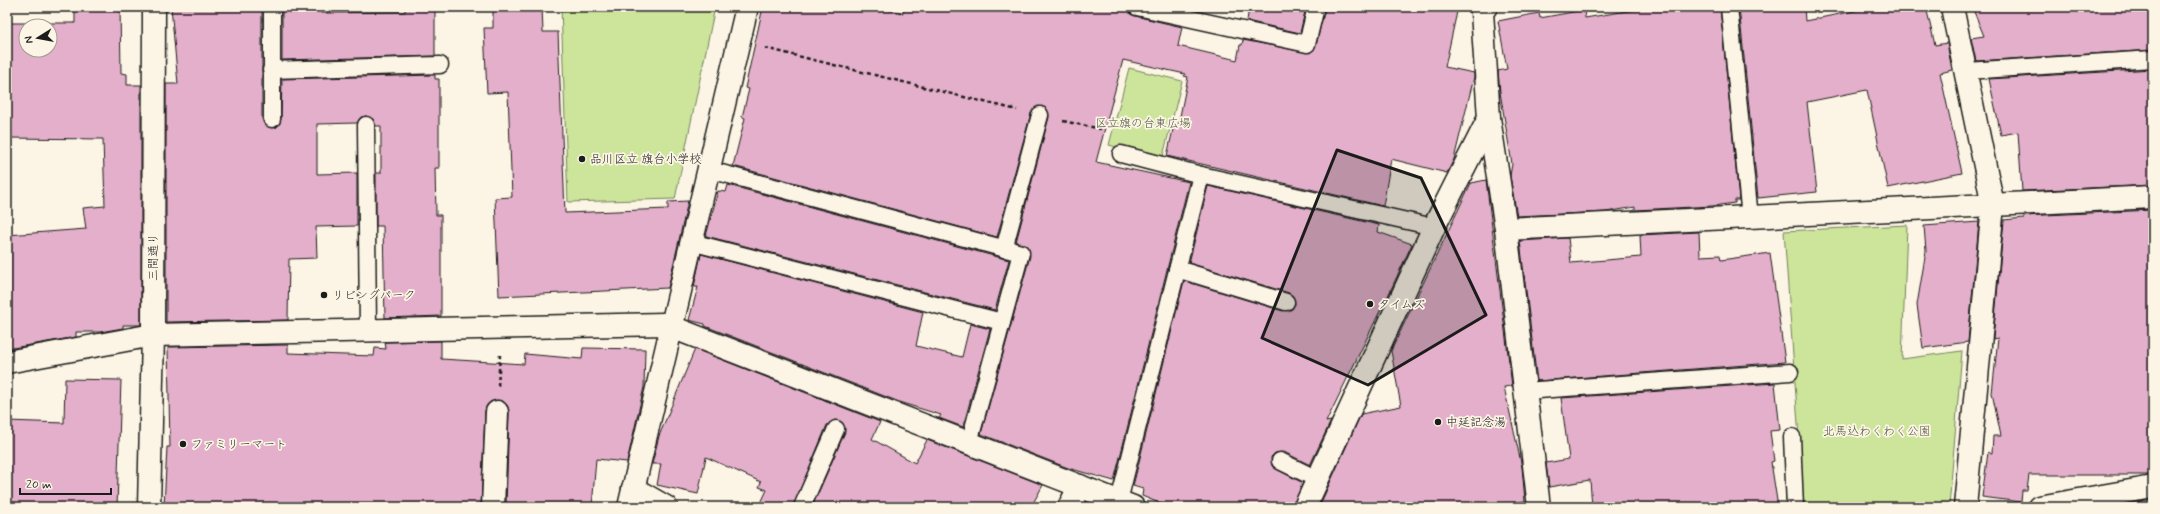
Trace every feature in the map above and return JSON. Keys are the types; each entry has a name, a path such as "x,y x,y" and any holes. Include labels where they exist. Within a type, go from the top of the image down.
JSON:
{"street":[{"name":"三間通り","path":"149,507 153,335 154,7"},
{"path":"666,507 631,498 673,328 747,7"},
{"path":"1486,7 1482,12 1489,118 1506,229 1524,391 1539,507"},
{"path":"1952,7 1993,205 1965,507"},
{"path":"1305,507 1434,227 1489,118"},
{"path":"1506,229 1750,218 2153,196"},
{"path":"7,362 153,335 368,329 664,324 1126,504"},
{"path":"493,507 497,412"},
{"path":"1069,507 1080,486"},
{"path":"2039,507 2153,487"}],"lane":[{"path":"272,7 272,119"},
{"path":"1137,7 1307,44 1316,7"},
{"path":"1729,7 1750,218"},
{"path":"1966,71 2153,59"},
{"path":"272,70 440,65"},
{"path":"1004,249 1040,115"},
{"path":"366,124 368,329"},
{"path":"1121,154 1201,175 1434,227"},
{"path":"710,170 1020,253 969,443"},
{"path":"1126,504 1177,269 1201,175"},
{"path":"692,242 1002,322"},
{"path":"1177,269 1286,302"},
{"path":"1524,391 1790,372"},
{"path":"802,507 836,429"},
{"path":"1792,437 1795,507"},
{"path":"1280,460 1317,479"}],"path":[{"path":"739,42 1101,129"},
{"path":"497,412 502,327"}],"highlighted area":[{"path":"1337,150 1421,178 1486,315 1368,385 1262,338"}],"green space":[{"path":"561,7 715,7 675,199 568,202"},
{"name":"区立旗の台東広場","path":"1129,68 1182,81 1162,160 1109,145"},
{"name":"北馬込わくわく公園","path":"1907,225 1902,359 1962,351 1949,507 1804,507 1784,231"}],"building":[{"path":"75,7 120,7 121,73 127,74 127,85 141,85 141,325 123,325 123,328 100,332 76,332 76,337 7,349 7,235 86,229 83,208 105,206 103,139 7,138 7,23 18,23 18,58 58,58 58,23 75,23"},
{"path":"171,7 259,7 259,10 262,10 262,119 264,124 272,128 277,127 281,119 282,79 435,75 435,79 439,79 439,168 435,168 436,215 441,215 441,316 385,318 383,226 376,226 376,173 381,173 381,126 376,126 374,120 366,116 361,117 357,123 317,124 317,174 357,173 357,226 316,227 317,258 289,259 288,320 166,322 166,84 178,84"},
{"path":"493,7 542,7 543,32 558,32 565,213 668,209 668,202 688,201 668,288 499,296 495,198 512,197 508,92 487,93 484,28 493,28"},
{"path":"763,7 877,7 903,13 904,7 1128,7 1130,14 1135,16 1182,27 1178,46 1237,60 1240,45 1242,45 1243,40 1310,53 1316,46 1325,7 1458,7 1445,67 1474,73 1474,77 1454,159 1447,173 1391,159 1383,206 1167,156 1174,125 1178,126 1188,77 1184,76 1185,74 1123,60 1096,162 1189,182 1114,481 1068,468 981,434 1030,256 1027,246 1016,242 1049,117 1047,109 1038,106 1031,113 997,237 733,166 745,118 742,117 749,89 745,88"},
{"path":"1249,7 1306,7 1300,33 1247,21"},
{"path":"1651,7 1720,7 1739,200 1735,200 1735,203 1712,206 1635,210 1635,207 1606,212 1517,216 1510,176 1512,164 1500,92 1498,71 1507,69 1498,21 1539,13 1540,18 1584,10 1585,18"},
{"path":"1739,7 1804,7 1805,21 1874,7 1926,7 1935,45 1947,43 1952,70 1940,73 1962,173 1888,188 1867,90 1807,102 1817,192 1758,198"},
{"path":"1972,7 2153,7 2153,50 1976,61 1971,38 1984,36"},
{"path":"405,8 435,8 435,56 282,60 282,10 321,11 321,13 405,12"},
{"path":"2153,69 2153,185 2022,191 2018,132 2001,135 1989,79"},
{"path":"1486,180 1512,386 1504,387 1522,467 1525,501 1489,507 1319,507 1361,414 1401,406 1391,351 1471,183"},
{"path":"728,185 1009,260 995,310 706,236 718,191 726,192"},
{"path":"1208,186 1379,225 1378,232 1412,244 1382,309 1382,307 1326,422 1331,421 1310,465 1284,452 1275,453 1271,457 1272,466 1303,483 1293,507 1169,507 1142,496 1143,489 1133,486 1184,281 1283,311 1292,309 1295,304 1293,296 1289,293 1189,263"},
{"path":"2153,210 2153,475 2029,475 2027,490 2022,490 2021,502 1982,497 1988,452 1992,453 1993,436 2001,436 1992,393 1998,338 1993,339 2004,220 2024,218 2024,216"},
{"path":"1979,222 1968,342 1923,348 1917,305 1926,251 1924,226"},
{"path":"1699,232 1700,256 1720,255 1721,260 1770,253 1785,362 1537,381 1520,241 1568,238 1571,263 1641,257 1640,235"},
{"path":"701,254 923,312 916,346 962,357 970,324 990,329 963,427 939,418 941,415 902,403 705,326 705,324 689,320 698,287 694,287"},
{"path":"441,341 441,359 524,364 525,354 582,359 583,348 645,349 644,387 627,462 596,459 592,507 506,507 509,413 508,407 504,402 497,400 487,405 485,411 481,507 164,507 167,447 170,447 168,347 288,345 288,353 374,356 375,348 386,349 385,342"},
{"path":"695,349 880,422 872,439 915,463 927,440 1043,485 1031,507 812,507 845,432 843,423 835,420 827,425 793,507 759,507 767,490 759,487 761,482 706,457 698,494 657,485 661,464 652,464 659,436"},
{"path":"65,379 121,380 117,507 7,507 7,421 64,423"},
{"path":"1775,383 1780,430 1770,431 1774,461 1771,462 1778,507 1592,507 1590,480 1549,487 1546,463 1569,459 1561,398"}],"place":[{"name":"品川区立 旗台小学校","path":"582,159"},
{"name":"リビングパーク","path":"324,295"},
{"name":"タイムズ","path":"1370,304"},
{"name":"中延記念湯","path":"1438,422"},
{"name":"ファミリーマート","path":"183,444"}]}
